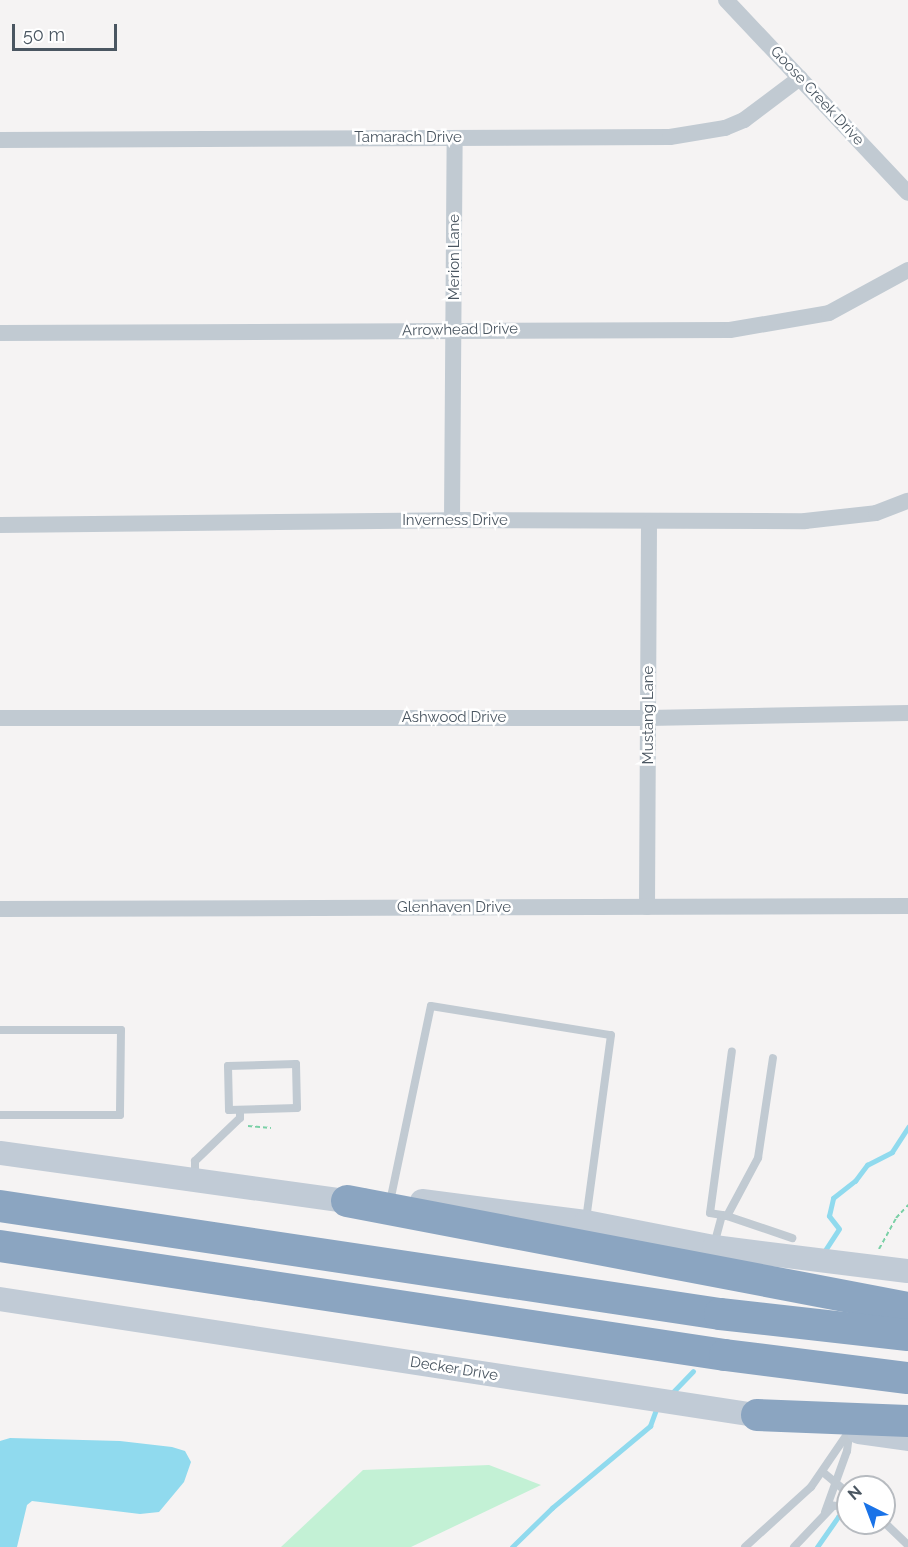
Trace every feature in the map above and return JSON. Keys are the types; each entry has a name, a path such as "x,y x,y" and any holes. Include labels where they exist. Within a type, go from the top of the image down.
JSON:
{"highway":[{"path":"347,1201 908,1308"},
{"path":"0,1206 720,1314 908,1335"},
{"path":"0,1246 725,1355 908,1378"},
{"path":"756,1415 908,1421"}],"main road":[{"path":"0,1153 347,1201 390,1197 586,1222 714,1247 908,1271"},
{"name":"Decker Drive","path":"0,1299 618,1394 712,1406 908,1439"}],"street":[{"name":"Goose Creek Drive","path":"726,0 908,193"},
{"name":"Tamarach Drive","path":"0,140 691,135 744,120 800,78"},
{"name":"Merion Lane","path":"452,520 455,138"},
{"name":"Arrowhead Drive","path":"0,333 730,330 777,325 829,313 908,270"},
{"name":"Inverness Drive","path":"0,525 452,520 649,523 842,518 876,513 908,501"},
{"name":"Mustang Lane","path":"647,907 649,523"},
{"name":"Ashwood Drive","path":"0,718 649,718 908,713"},
{"name":"Glenhaven Drive","path":"0,909 908,906"}],"lane":[{"path":"390,1197 430,1006 610,1035 586,1222"},
{"path":"0,1030 121,1030 120,1115 0,1115"},
{"path":"732,1051 710,1213 725,1215 792,1238"},
{"path":"714,1247 725,1215 758,1158 773,1058"},
{"path":"195,1179 195,1161 240,1114 297,1108 296,1064 228,1066 229,1110 240,1114"},
{"path":"744,1547 824,1473 850,1430"},
{"path":"838,1475 850,1430"},
{"path":"824,1473 836,1483 825,1512"},
{"path":"794,1547 825,1512 836,1506"},
{"path":"896,1534 908,1545"}],"path":[{"path":"240,1114 251,1127 271,1128"},
{"path":"872,1268 883,1239 908,1205"}],"green space":[{"path":"489,1465 541,1485 411,1547 281,1547 363,1470"}],"water":[{"path":"10,1438 120,1441 172,1447 185,1451 191,1462 184,1482 159,1512 140,1514 32,1501 27,1505 17,1547 0,1547 0,1441"}],"waterway":[{"path":"824,1252 839,1229 829,1216 833,1198 855,1181 867,1165 892,1152 908,1127"},
{"path":"672,1393 693,1371"},
{"path":"512,1547 552,1508 650,1426 657,1407"},
{"path":"817,1547 836,1520"}]}
